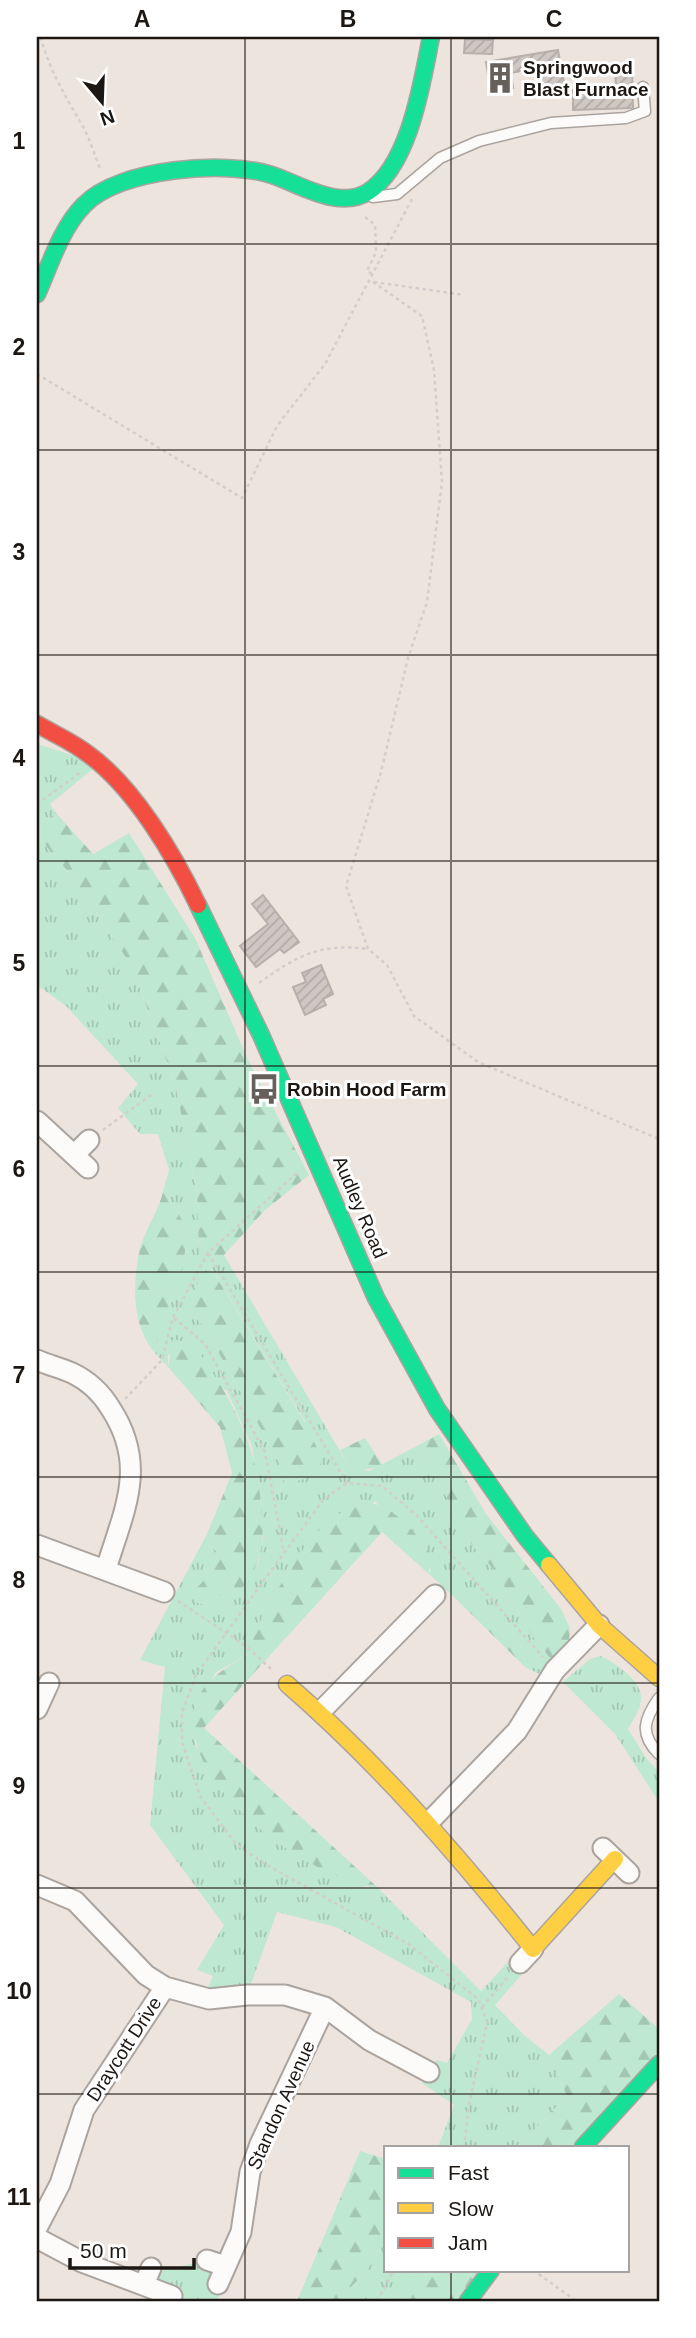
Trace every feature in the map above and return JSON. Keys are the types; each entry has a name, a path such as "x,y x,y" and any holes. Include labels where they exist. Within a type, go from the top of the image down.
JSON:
{"street":[{"path":"37,293 85,203 107,188 135,178 231,166 290,180 324,193 351,199 373,188 397,155 415,111 431,37"},
{"name":"Audley Road","path":"37,724 89,754 125,789 180,868 242,995 376,1298 437,1409 525,1536 599,1625 659,1678"},
{"path":"37,734 57,734"},
{"path":"37,1121 84,1154"},
{"path":"37,1360 74,1374 101,1393 132,1451 129,1494 106,1569"},
{"path":"37,1545 164,1592"},
{"path":"321,1711 435,1595"},
{"path":"429,1822 517,1731 555,1670 599,1625"},
{"path":"37,1709 49,1682"},
{"path":"287,1684 321,1711 429,1822 527,1956 616,1860"},
{"path":"37,1885 75,1902 146,1975 165,1987 285,1996 325,2007 369,2040 429,2072"},
{"name":"Draycott Drive","path":"37,2228 60,2184 84,2110 165,1987"},
{"name":"Standon Avenue","path":"216,2270 241,2232 250,2172 260,2144 325,2007"},
{"path":"584,2146 659,2064"},
{"path":"37,2238 82,2262 148,2276 172,2296"},
{"path":"468,2301 490,2272"}],"lane":[{"path":"351,199 397,194 440,158 479,141 551,123 626,118 645,111 643,88"},
{"path":"659,1699 647,1715 643,1728 651,1746 659,1754"}],"path":[{"path":"41,37 71,108 84,127 107,188"},
{"path":"37,374 242,498 277,426 325,364 412,199 404,188"},
{"path":"351,199 360,212 375,225 376,252 367,271 372,274"},
{"path":"368,281 464,295"},
{"path":"373,282 422,316 433,370 442,482 427,602 408,658 381,772 346,886 368,949 387,965 414,1016 478,1062 659,1139"},
{"path":"37,804 82,771"},
{"path":"242,995 289,962 314,950 341,946 368,949"},
{"path":"84,1154 151,1095"},
{"path":"113,1411 162,1360 173,1317 208,1253 315,1157"},
{"path":"208,1253 347,1483"},
{"path":"173,1317 205,1344 265,1452 284,1553"},
{"path":"164,1592 246,1646 287,1684"},
{"path":"482,2007 527,1956"},
{"path":"377,2301 393,2272"},
{"path":"536,2272 576,2301"}],"green space":[{"path":"37,744 75,756 94,768 50,804 56,813 41,823 40,839 72,876 132,967 175,1083 197,1194 199,1254 224,1255 350,1468 369,1471 415,1447 426,1459 472,1545 496,1572 531,1634 549,1657 554,1658 540,1674 526,1668 521,1647 509,1630 477,1600 459,1602 429,1574 431,1570 375,1501 253,1652 216,1672 194,1709 195,1744 219,1785 365,1887 376,1886 481,1991 510,1960 523,1973 495,2005 525,2036 549,2055 567,2096 519,2146 438,2146 454,2105 422,2083 437,2060 447,2063 472,2019 471,2002 336,1927 277,1912 247,1995 203,1998 213,1976 197,1970 224,1925 150,1825 165,1667 140,1660 207,1534 210,1546 219,1553 209,1575 218,1595 236,1597 258,1563 263,1538 252,1446 227,1391 168,1354 168,1367 154,1352 184,1262 187,1229 164,1188 169,1170 158,1134 140,1134 118,1108 138,1084 66,1006 37,985","holes":["210,1266 305,1421 283,1483 281,1465 205,1328 188,1309"]},
{"path":"56,813 93,854 129,833 195,938 249,1062 309,1175 265,1210 224,1255 199,1255 197,1194 175,1083 132,967 72,876 40,839 41,823"},
{"path":"164,1188 187,1229 184,1262 154,1352 141,1329 135,1286 141,1245"},
{"path":"209,1265 306,1424 322,1459 316,1470 307,1477 283,1483 281,1465 205,1328 188,1309 198,1282"},
{"path":"173,1339 193,1344 219,1382 247,1440 258,1483 262,1534 256,1565 236,1598 218,1595 208,1605 197,1603 192,1593 209,1575 219,1553 210,1546 207,1534 232,1473 220,1427 168,1367"},
{"path":"439,1434 486,1514 561,1609 570,1628 569,1641 553,1657 549,1657 531,1634 496,1572 472,1545 426,1459 415,1447"},
{"path":"365,1438 383,1466 359,1471 350,1468 340,1450"},
{"path":"355,1501 378,1505 406,1524 429,1550 429,1574 382,1532 204,1728 376,1886 350,1882 312,1864 263,1831 239,1810 219,1787 204,1762 195,1736 194,1710 202,1691 217,1675 253,1652 251,1640 269,1603 311,1537"},
{"path":"466,1599 477,1600 516,1638 526,1668 459,1602"},
{"path":"601,1656 626,1672 639,1690 640,1705 628,1729 646,1758 659,1772 659,1802 615,1734 563,1682 590,1659"},
{"path":"619,1994 659,2029 659,2053 576,2146 519,2146 567,2096 549,2055"},
{"path":"360,2151 384,2158 384,2244 366,2271 338,2301 297,2301"},
{"path":"384,2243 384,2272 417,2272 397,2299 338,2301 366,2271"},
{"path":"207,2260 226,2282 217,2301 171,2301 154,2280 160,2271"},
{"path":"417,2272 483,2272 461,2301 395,2301"}],"building":[{"path":"465,39 493,40 492,54 464,53"},
{"path":"558,50 564,83 543,87 540,67 511,73 513,88 491,92 486,62"},
{"path":"615,66 632,66 633,108 573,110 573,90 616,90"},
{"path":"263,895 299,942 284,953 280,949 256,967 240,946 268,924 252,904"},
{"path":"321,965 333,994 323,999 326,1005 305,1015 293,987 306,982 302,973"}],"traffic: fast":[{"path":"37,294 57,247 84,205 100,192 147,175 174,170 228,168 272,175 307,190 333,197 357,197 368,192 394,163 404,143 418,99 431,37"},
{"path":"198,905 261,1035 376,1298 437,1409 525,1536 549,1565"},
{"path":"584,2146 659,2064"},
{"path":"468,2301 490,2272"}],"traffic: slow":[{"path":"549,1565 599,1625 659,1678"},
{"path":"287,1684 354,1746 416,1811 533,1949 615,1859"}],"traffic: jam":[{"path":"37,724 82,750 121,784 165,844 198,905"}],"place":[{"name":"Springwood Blast Furnace","path":"500,78"},
{"name":"Robin Hood Farm","path":"264,1089"}]}
